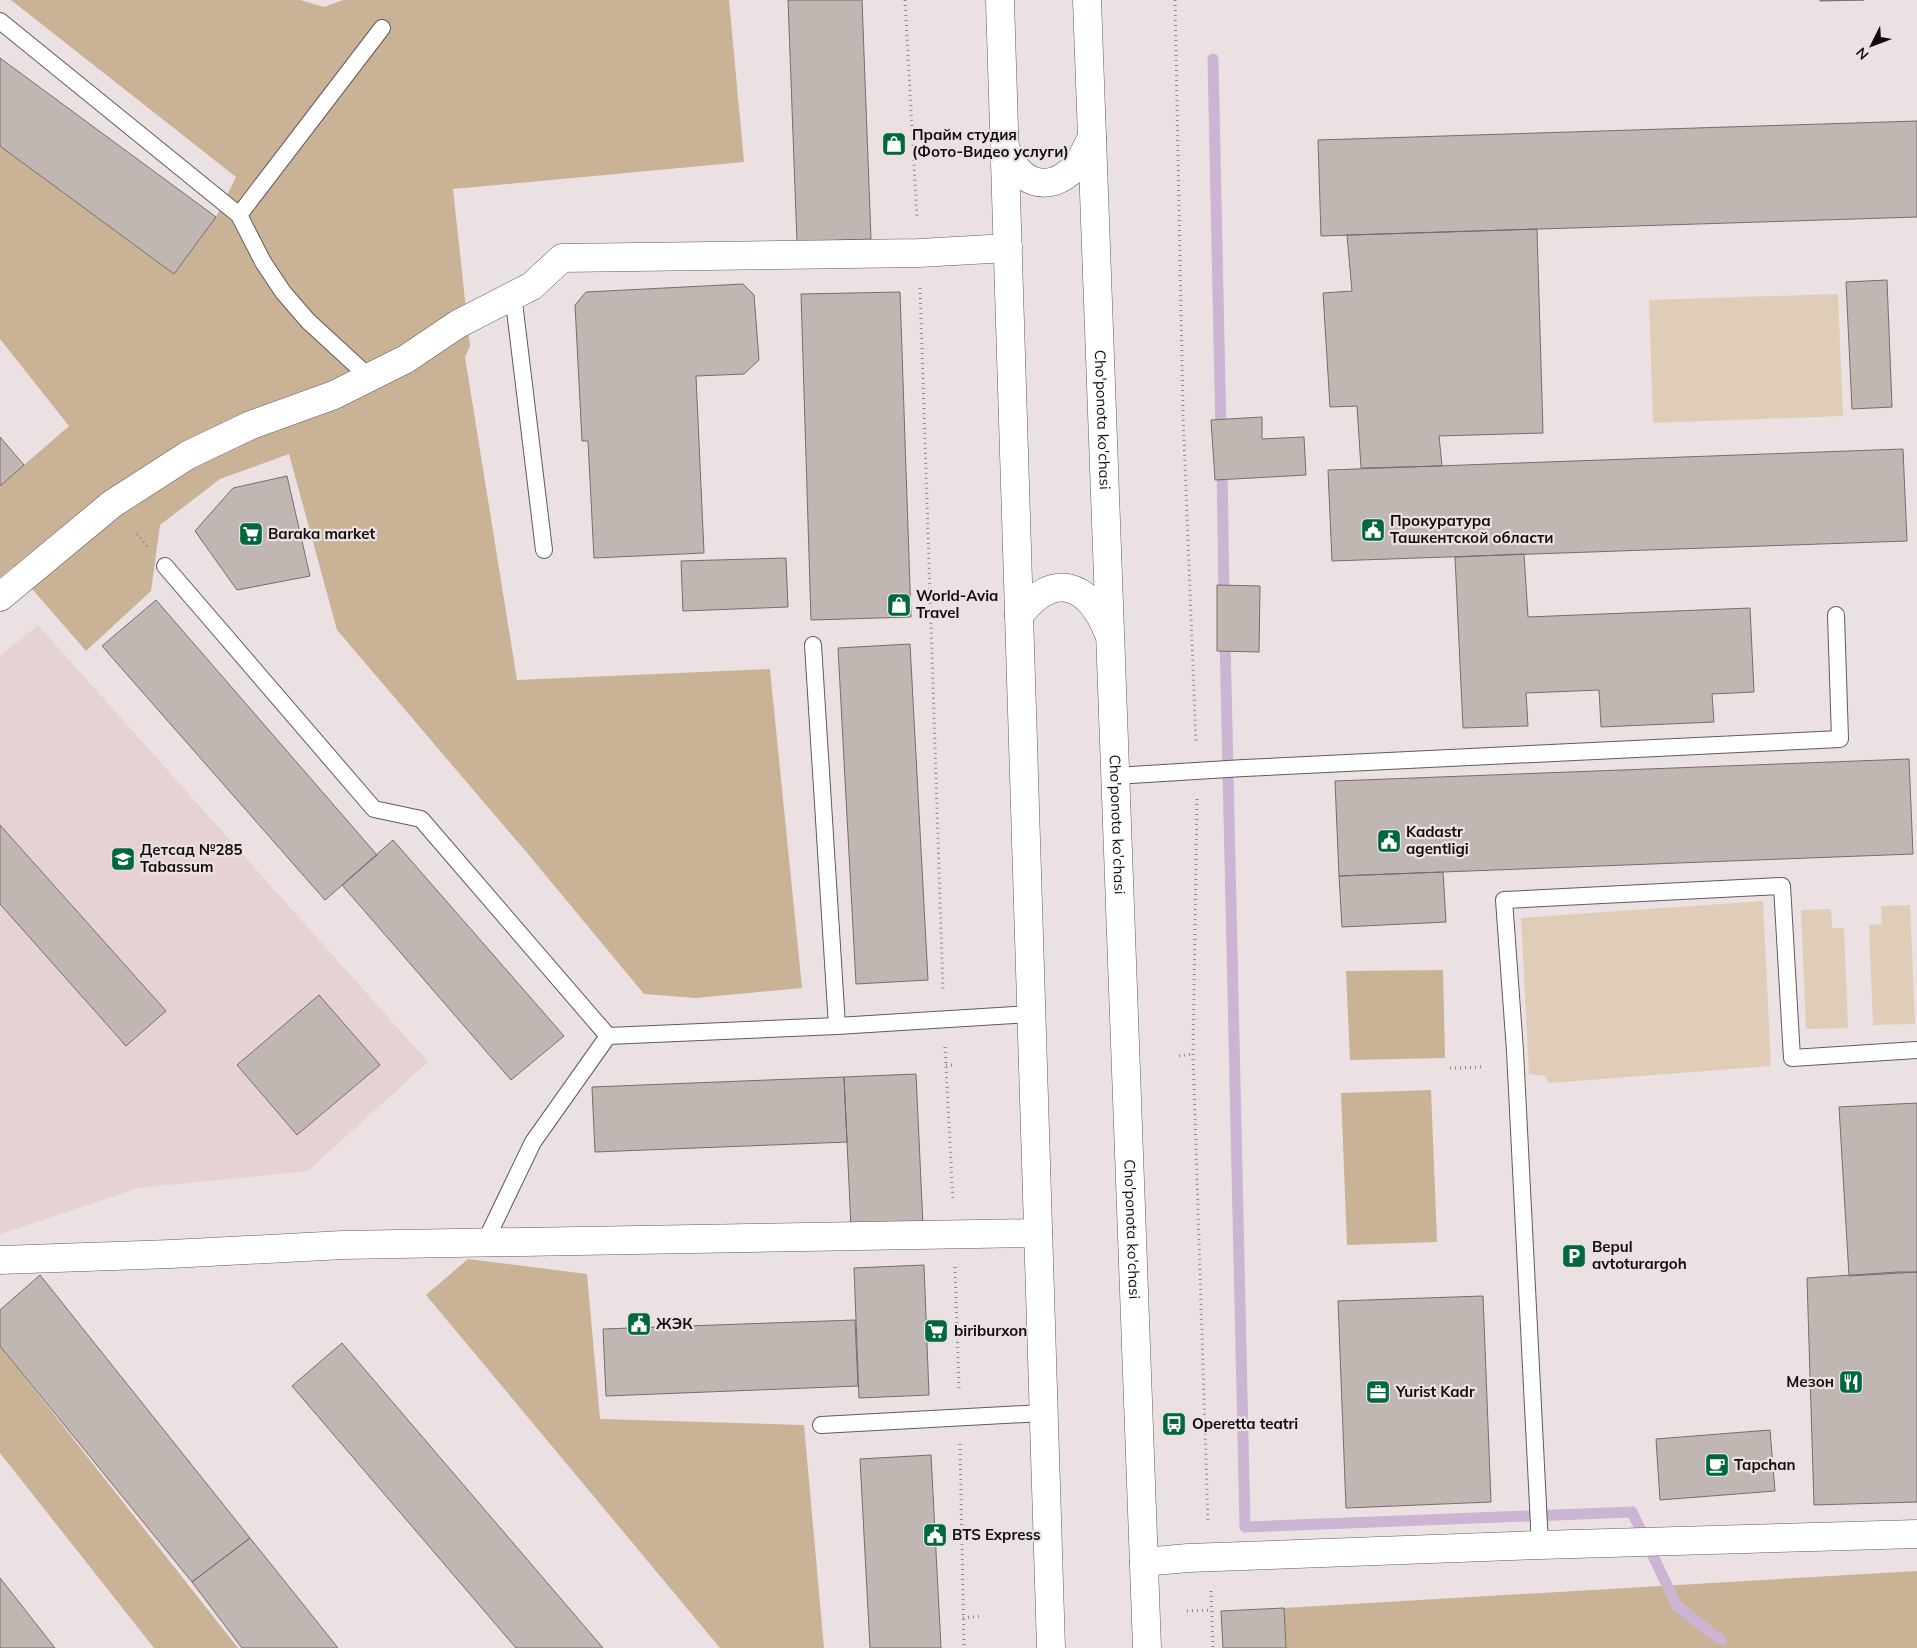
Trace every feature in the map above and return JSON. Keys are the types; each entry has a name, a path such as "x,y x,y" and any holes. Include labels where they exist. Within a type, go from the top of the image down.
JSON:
{"main road":[{"path":"1000,0 1051,1648"},
{"name":"Cho'ponota ko'chasi","path":"1087,0 1147,1648"},
{"path":"1004,142 1009,158 1016,170 1027,179 1048,183 1062,178 1074,168 1092,137"},
{"path":"0,597 112,504 188,455 250,425 334,395 370,378 406,359 458,324 513,294 532,286 562,258 919,253 1008,248"},
{"path":"1019,616 1037,596 1049,590 1062,587 1086,596 1104,620 1110,636"},
{"path":"0,1260 343,1245 1038,1233"},
{"path":"1144,1562 1540,1536 1609,1543 1917,1534"}],"lane":[{"path":"0,21 239,215 263,262 283,292 308,321 370,378"},
{"path":"239,215 382,28"},
{"path":"513,294 544,550"},
{"path":"165,566 374,809 422,819 608,1036"},
{"path":"1115,776 1840,739 1836,615"},
{"path":"813,645 836,1026"},
{"path":"1540,1536 1515,1051 1504,900 1782,886 1792,1058 1917,1050"},
{"path":"608,1036 836,1026 1031,1014"},
{"path":"485,1242 533,1142 608,1036"},
{"path":"820,1425 1043,1413"}],"path":[{"path":"905,0 919,253 944,1018 954,1234"},
{"path":"1175,0 1183,414 1204,770 1193,1054 1213,1648"},
{"path":"1179,1056 1193,1054"},
{"path":"946,1065 953,1065"},
{"path":"1450,1068 1483,1067"},
{"path":"1187,1610 1212,1610"},
{"path":"963,1618 981,1616"}],"shaded area":[{"path":"11,0 300,0 324,7 343,0 729,0 744,162 453,189 470,346 465,357 517,680 770,669 802,988 696,998 644,994 528,854 337,630 289,454 220,479 160,525 151,591 86,651 13,567 0,578 0,486 69,426 0,339 0,146 174,274 216,217 236,177"},
{"path":"1838,294 1843,416 1653,423 1649,300"},
{"name":"Детсад №285 Tabassum","path":"38,625 428,1062 308,1171 138,1188 0,1234 0,656"},
{"path":"1763,901 1771,1066 1549,1083 1545,1076 1529,1074 1521,918"},
{"path":"1910,905 1915,1024 1873,1025 1869,925 1882,924 1881,906"},
{"path":"1831,909 1832,928 1844,928 1848,1028 1806,1029 1801,910"},
{"path":"1443,970 1445,1058 1350,1060 1346,971"},
{"path":"1431,1090 1437,1242 1347,1245 1341,1093"},
{"path":"468,1259 587,1274 600,1419 804,1425 824,1648 720,1648 426,1295"},
{"path":"0,1346 238,1648 154,1648 0,1453"},
{"path":"1917,1571 1917,1648 1286,1648 1284,1608"}],"building":[{"path":"788,0 862,0 871,239 797,242"},
{"path":"1820,0 1864,0 1820,1"},
{"path":"0,58 216,217 174,274 0,146"},
{"path":"1917,121 1917,217 1321,236 1318,140"},
{"path":"1537,229 1543,433 1439,436 1442,466 1361,468 1357,406 1330,407 1323,293 1352,291 1347,235"},
{"path":"1887,280 1892,407 1852,409 1846,282"},
{"path":"743,284 754,295 759,360 744,374 696,376 704,553 594,558 588,441 582,441 575,305 586,292"},
{"path":"900,292 911,617 811,620 801,294"},
{"path":"1262,417 1262,439 1304,437 1306,475 1215,480 1211,420"},
{"path":"0,437 24,465 0,486"},
{"path":"1903,449 1907,541 1332,561 1328,470"},
{"path":"287,476 310,576 237,590 195,531 233,488"},
{"path":"1524,554 1528,617 1750,608 1754,692 1712,694 1714,722 1601,727 1599,690 1526,693 1528,726 1463,728 1455,557"},
{"path":"786,558 788,607 683,611 681,561"},
{"path":"1217,585 1260,586 1259,652 1217,651"},
{"path":"156,600 377,855 325,900 102,646"},
{"path":"910,644 928,980 856,984 838,648"},
{"path":"1909,759 1913,854 1339,876 1335,781"},
{"path":"0,825 166,1011 126,1046 0,904"},
{"path":"393,840 564,1036 511,1080 342,885"},
{"path":"1443,872 1446,922 1342,927 1339,876"},
{"path":"319,995 380,1065 297,1135 237,1065"},
{"path":"916,1074 923,1226 851,1228 844,1077"},
{"path":"844,1077 847,1142 595,1152 592,1087"},
{"path":"1917,1103 1917,1272 1849,1276 1839,1107"},
{"path":"924,1265 929,1395 859,1398 854,1268"},
{"path":"1917,1272 1917,1502 1814,1505 1807,1278"},
{"path":"40,1275 250,1538 192,1582 0,1346 0,1310"},
{"path":"1483,1296 1491,1502 1346,1508 1338,1301"},
{"path":"855,1320 858,1386 606,1396 603,1329"},
{"path":"342,1343 603,1648 516,1648 292,1386"},
{"path":"1770,1430 1775,1491 1660,1500 1656,1439"},
{"path":"931,1455 941,1648 870,1648 860,1459"},
{"path":"250,1538 338,1648 242,1648 192,1582"},
{"path":"0,1578 55,1648 0,1648"},
{"path":"1284,1608 1286,1648 1223,1648 1221,1611"}],"waterway":[{"path":"1213,59 1221,434"},
{"path":"1222,465 1224,599"},
{"path":"1225,638 1245,1527 1632,1512 1677,1606 1721,1640"}],"place":[{"name":"Прайм студия (Фото-Видео услуги)","path":"894,144"},
{"name":"Прокуратура Ташкентской области","path":"1373,530"},
{"name":"Baraka market","path":"251,534"},
{"name":"World-Avia Travel","path":"899,605"},
{"name":"Kadastr agentligi","path":"1389,841"},
{"name":"Детсад №285 Tabassum","path":"123,859"},
{"name":"Bepul avtoturargoh","path":"1574,1256"},
{"name":"ЖЭК","path":"639,1324"},
{"name":"biriburxon","path":"936,1331"},
{"name":"Мезон","path":"1851,1382"},
{"name":"Yurist Kadr","path":"1378,1392"},
{"name":"Operetta teatri","path":"1174,1424"},
{"name":"Tapchan","path":"1717,1465"},
{"name":"BTS Express","path":"935,1535"}]}
